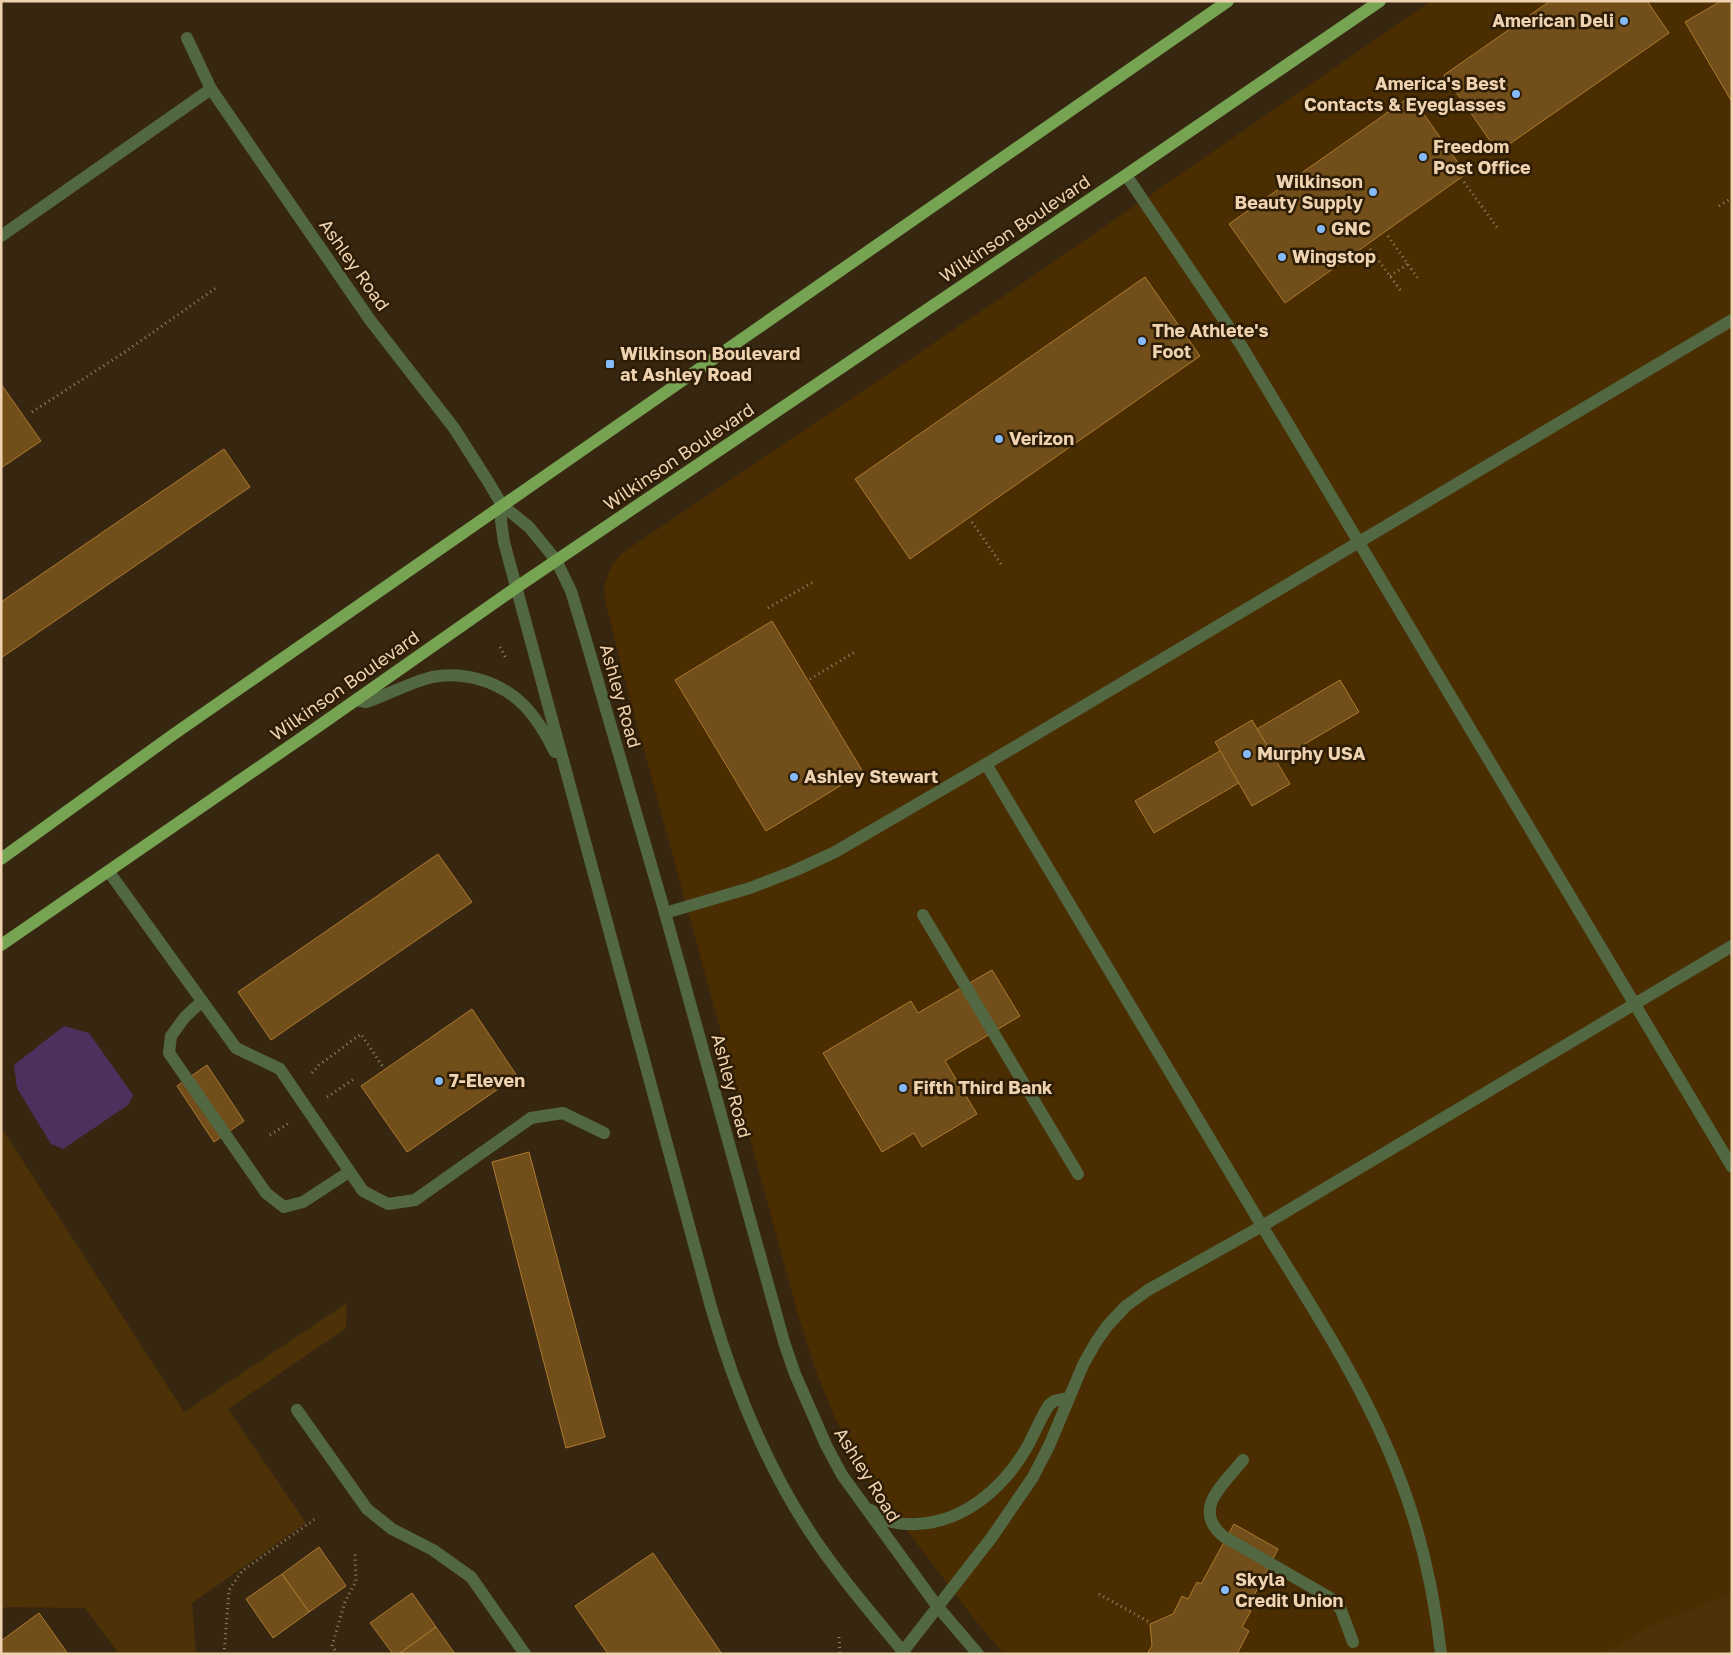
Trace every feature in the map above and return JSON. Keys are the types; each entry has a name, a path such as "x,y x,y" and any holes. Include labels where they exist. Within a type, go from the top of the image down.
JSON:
{"main road":[{"path":"1,859 174,734 1228,1"},
{"name":"Wilkinson Boulevard","path":"1,945 109,872 556,560 1380,1"}],"street":[{"name":"Ashley Road","path":"187,38 210,89 370,320 454,428 502,505 530,527 556,560 571,591 665,912 784,1342 808,1408 826,1445 856,1496 937,1606 978,1654"},
{"path":"1,236 210,89"},
{"path":"1126,175 1242,345 1732,1167"},
{"path":"665,912 750,888 818,861 858,840 1732,320"},
{"path":"502,505 502,534 711,1307 736,1385 771,1463 799,1514 842,1577 903,1653 937,1606 992,1537 1028,1485 1049,1446 1083,1364 1108,1324 1126,1306 1176,1273 1262,1226 1732,946"},
{"path":"356,700 366,702 420,681 446,675 468,676 494,684 514,695 536,718 555,751 570,786"},
{"path":"986,764 1338,1351 1394,1464 1406,1497 1420,1544 1437,1624 1441,1654"},
{"path":"109,872 236,1048 280,1069 363,1191 388,1204 415,1200 531,1118 563,1113 604,1133"},
{"path":"923,915 1078,1174"},
{"path":"202,1000 185,1017 171,1036 170,1053 266,1194 284,1207 303,1202 349,1172"},
{"path":"856,1496 879,1517 897,1523 928,1523 957,1515 974,1504 1003,1480 1026,1448 1049,1404 1069,1398"},
{"path":"297,1410 367,1509 392,1529 433,1550 471,1578 525,1654"},
{"path":"1243,1460 1212,1500 1209,1509 1211,1523 1223,1536 1332,1599 1341,1610 1352,1642"}],"path":[{"path":"1464,182 1499,230"},
{"path":"1719,206 1732,198"},
{"path":"1388,236 1419,280"},
{"path":"1370,249 1401,291"},
{"path":"1390,276 1408,264"},
{"path":"32,412 125,352 216,288"},
{"path":"972,522 1001,564"},
{"path":"768,608 815,581"},
{"path":"500,647 506,658"},
{"path":"810,679 855,652"},
{"path":"311,1074 319,1065 361,1034 383,1066"},
{"path":"224,1654 229,1590 242,1571 315,1519"},
{"path":"338,1654 332,1646 344,1602 356,1581 355,1553"},
{"path":"1099,1594 1149,1622"},
{"path":"839,1637 840,1654"}],"shaded area":[{"path":"1431,1 1732,1 1732,1654 1004,1654 975,1620 858,1466 834,1416 817,1374 798,1315 624,677 605,600 604,587 612,565 620,555 631,547 1017,287"},
{"path":"64,1026 89,1033 133,1095 128,1105 63,1149 51,1144 17,1088 14,1065"},
{"path":"1,1127 184,1412 347,1303 346,1328 228,1409 306,1523 192,1603 196,1654 119,1654 85,1608 6,1607 1,1611"},
{"path":"1732,1593 1732,1654 1598,1654 1616,1647 1652,1625"}],"building":[{"path":"1550,1 1647,1 1669,33 1498,152 1444,75"},
{"path":"1721,1 1732,1 1732,102 1685,22"},
{"path":"1411,96 1466,174 1285,303 1229,224"},
{"path":"1145,277 1200,356 910,559 855,479"},
{"path":"1,384 41,441 1,468"},
{"path":"224,449 250,487 1,658 1,602"},
{"path":"772,621 863,772 766,831 675,680"},
{"path":"1340,680 1359,712 1154,833 1135,801"},
{"path":"1252,720 1290,784 1252,806 1215,742"},
{"path":"438,854 472,902 271,1040 238,992"},
{"name":"Fifth Third Bank","path":"992,970 1020,1016 945,1061 977,1114 922,1147 914,1133 882,1152 823,1053 911,1001 918,1013"},
{"name":"7-Eleven","path":"472,1009 517,1076 407,1152 361,1086"},
{"path":"207,1065 244,1121 214,1142 177,1086"},
{"path":"529,1152 605,1437 566,1448 492,1162"},
{"name":"Skyla Credit Union","path":"1234,1524 1278,1549 1247,1609 1251,1611 1242,1627 1249,1631 1237,1654 1147,1654 1152,1646 1150,1624 1173,1614 1182,1596 1188,1599 1197,1582 1201,1584"},
{"path":"319,1547 346,1586 309,1612 282,1574"},
{"path":"653,1553 722,1654 608,1654 575,1606"},
{"path":"282,1574 309,1612 273,1638 246,1599"},
{"path":"412,1593 436,1627 399,1654 393,1654 370,1623"},
{"path":"39,1613 68,1654 1,1654 1,1641"},
{"path":"436,1627 455,1654 399,1654"}],"place":[{"name":"American Deli","path":"1624,21"},
{"name":"America's Best Contacts & Eyeglasses","path":"1516,94"},
{"name":"Freedom Post Office","path":"1423,157"},
{"name":"Wilkinson Beauty Supply","path":"1373,192"},
{"name":"GNC","path":"1321,229"},
{"name":"Wingstop","path":"1282,257"},
{"name":"The Athlete's Foot","path":"1142,341"},
{"name":"Wilkinson Boulevard at Ashley Road","path":"610,364"},
{"name":"Verizon","path":"999,439"},
{"name":"Murphy USA","path":"1247,754"},
{"name":"Ashley Stewart","path":"794,777"},
{"name":"7-Eleven","path":"439,1081"},
{"name":"Fifth Third Bank","path":"903,1088"},
{"name":"Skyla Credit Union","path":"1225,1590"}]}
